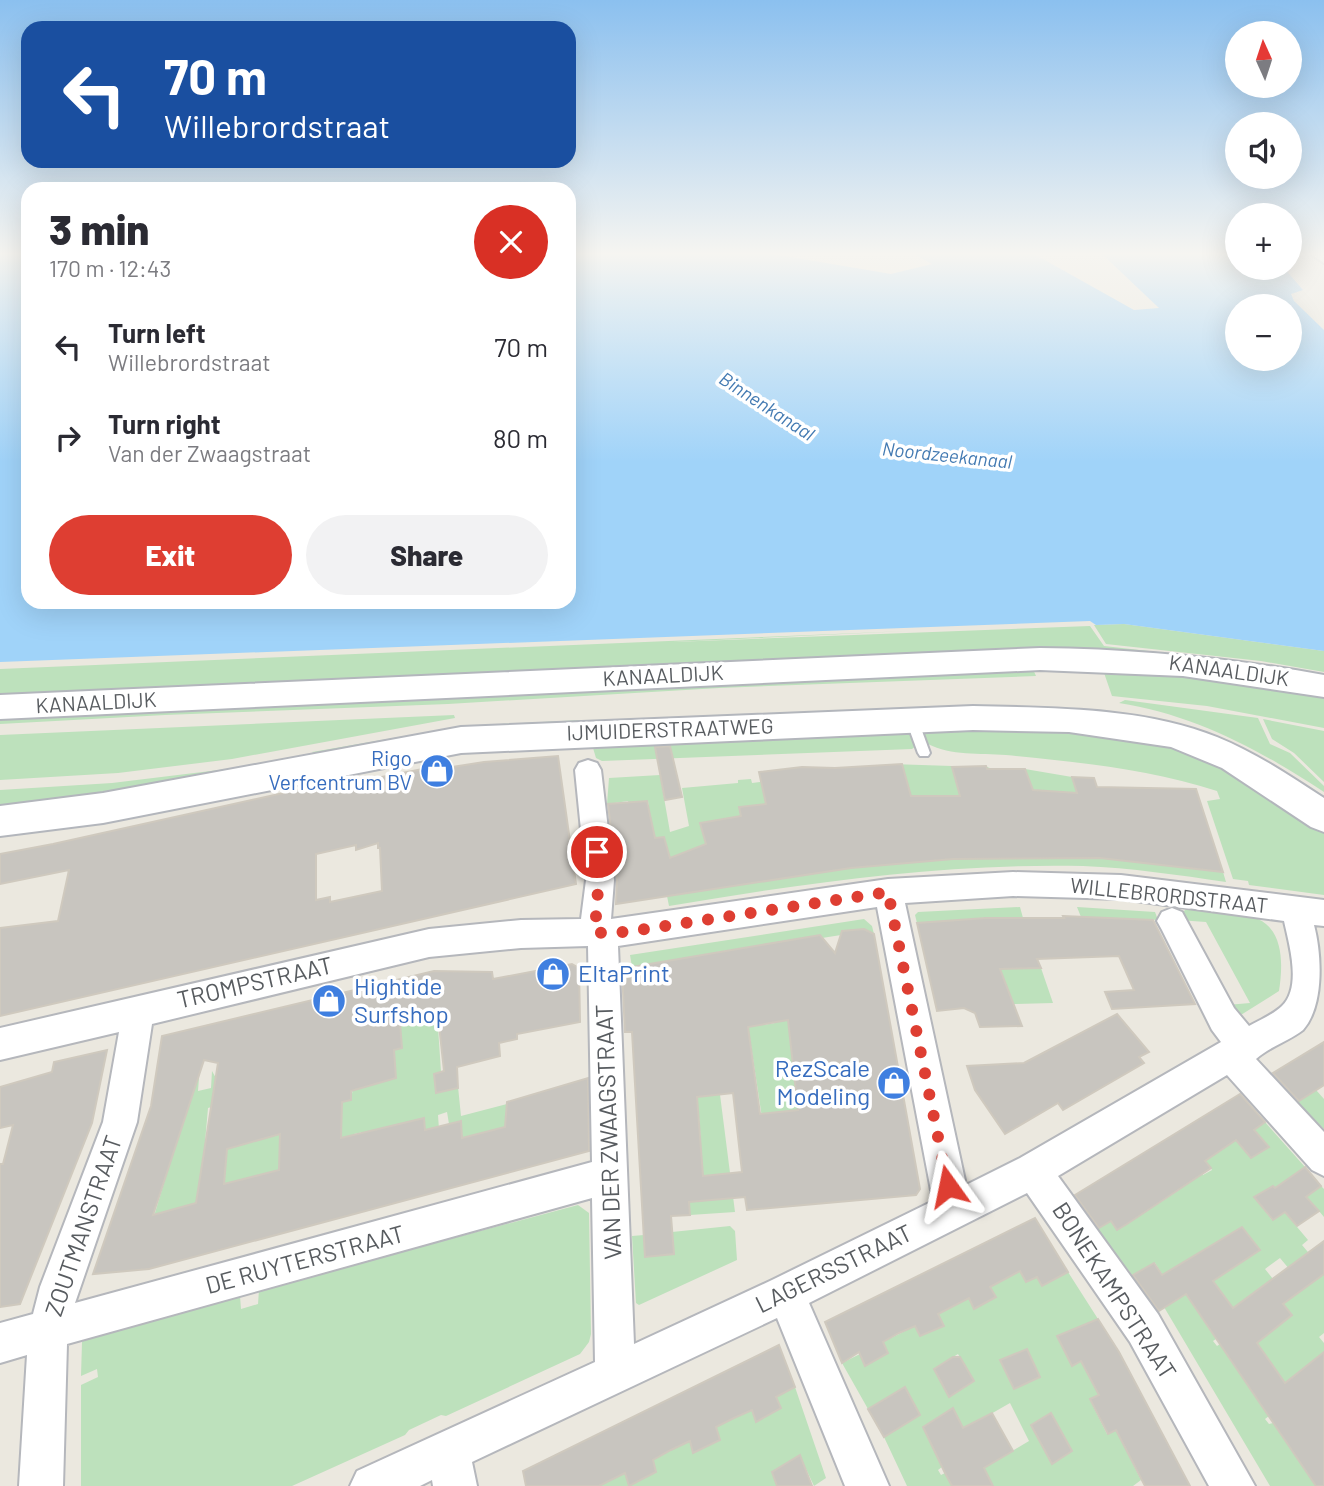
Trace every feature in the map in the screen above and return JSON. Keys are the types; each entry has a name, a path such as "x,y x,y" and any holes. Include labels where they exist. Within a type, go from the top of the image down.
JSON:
{"main road":[{"name":"KANAALDIJK","path":"0,707 1040,659 1174,663 1266,674 1324,686"},
{"name":"IJMUIDERSTRAATWEG","path":"0,821 103,808 461,740 973,718 1069,720 1171,735 1234,759 1324,817"}],"street":[{"name":"VAN DER ZWAAGSTRAAT","path":"588,770 600,880 596,905 596,933 603,943 604,954 615,1372"},
{"name":"WILLEBRORDSTRAAT","path":"596,933 626,932 888,892 1013,884 1121,887 1310,911"},
{"path":"888,892 953,1210"},
{"name":"LAGERSSTRAAT","path":"372,1486 452,1468 615,1372 786,1294 1033,1171 1293,1018 1304,1004 1307,995 1305,958 1310,911"},
{"path":"1172,921 1239,1051 1324,1158"},
{"name":"TROMPSTRAAT","path":"0,1044 429,943 521,934 596,933"},
{"name":"ZOUTMANSTRAAT","path":"41,1486 48,1332 59,1287 120,1122 138,1010"},
{"name":"BONEKAMPSTRAAT","path":"1033,1171 1144,1328 1233,1486"},
{"name":"DE RUYTERSTRAAT","path":"0,1343 48,1332 83,1318 245,1278 611,1175"},
{"path":"786,1294 867,1486"}],"lane":[{"path":"912,720 924,754"}],"green space":[{"path":"1124,624 1324,651 1324,672 1261,661 1106,644 1094,625"},
{"path":"1090,626 1104,646 1274,665 1324,675 1324,680 1230,662 0,700 0,669 907,631 673,642"},
{"path":"1032,667 1036,676 719,688 448,704 0,724 0,716"},
{"path":"1102,667 1166,670 1324,694 1324,728 1207,706 1112,696"},
{"path":"1125,700 1258,718 1270,744 1290,753 1324,786 1324,792 1276,762 1226,736 1174,716 1119,703"},
{"path":"454,715 455,718 232,759 118,773 0,780 0,735"},
{"path":"1263,719 1324,731 1324,782 1294,753 1272,739"},
{"path":"581,720 584,724 316,755 312,752 463,726"},
{"path":"1025,726 1152,740 1215,760 1324,829 1324,895 1249,885 1248,881 1233,879 1207,801 1220,799 1217,791 1166,777 1113,767 946,750 928,744 923,730"},
{"path":"908,728 916,746 912,749 602,761 596,758 593,748 595,742"},
{"path":"891,764 952,766 956,777 962,777 959,766 974,767 979,781 990,781 985,766 992,769 1002,795 1008,794 1001,769 1009,769 1013,778 1028,778 1025,769 1072,777 1077,793 1067,793 1077,824 1067,824 1081,857 1118,859 1107,829 1097,828 1083,787 1097,788 1104,805 1152,803 1202,809 1213,842 1204,841 1199,825 1182,823 1187,838 1170,836 1165,820 1149,820 1153,834 1143,835 1138,823 1120,821 1122,829 1112,829 1122,859 1142,859 1143,862 1223,872 1226,882 1101,867 979,868 824,882 669,906 667,896 705,889 694,849 688,851 692,864 672,867 664,837 656,838 664,883 650,885 648,877 643,877 640,850 653,848 651,837 634,840 632,817 650,815 648,801 634,803 634,806 630,807 628,801 607,804 609,778 660,775 670,832 689,826 682,788 738,783 738,780 751,779 752,783 760,782 760,779 776,778 779,787 793,786 795,789 840,783 834,767 859,767 863,779 895,778","holes":["938,796 950,796 969,858 948,858 940,832 951,832","1042,796 1053,823 1064,823 1077,857 972,858 964,833 974,833 968,815 977,815 973,804 980,804 984,814 980,815 986,818 991,833 1006,833 995,800 1003,800 1008,814 1017,817 1023,832 1040,832 1026,798","843,798 846,806 839,808 842,816 851,815 855,829 866,829 877,865 840,868 832,840 840,839 830,806 838,804 837,799","896,800 911,800 922,834 932,834 940,859 905,862 897,836 906,835","871,801 879,801 901,863 881,864 869,829 879,827","746,806 767,880 750,882 743,856 752,855 739,808","767,807 770,817 778,817 787,845 802,843 794,819 809,816 818,841 826,840 836,870 772,879 759,836 767,834 756,809","719,822 728,854 737,853 746,883 708,889 701,859 709,857 700,823"]},
{"path":"227,769 85,796 0,805 0,790 112,783"},
{"path":"1020,907 1023,918 917,923 915,915 918,912"},
{"path":"1077,907 1155,912 1158,920 1081,917"},
{"path":"1187,908 1258,919 1267,924 1280,950 1279,991 1236,1018 1227,1005 1250,1003 1206,922 1164,919 1160,913 1180,915"},
{"path":"864,919 872,926 874,934 858,929 857,933 842,931 841,935 798,938 796,942 786,941 717,952 732,1023 718,1079 735,1212 690,1215 689,1202 727,1198 724,1174 687,1177 676,1145 701,1143 699,1117 676,1119 707,954 632,967 630,955"},
{"path":"1012,958 1015,969 1041,968 1053,1003 1014,1004 1008,990 943,980"},
{"path":"435,982 441,1072 457,1077 461,1116 507,1104 506,1114 547,1117 462,1138 461,1122 449,1124 447,1112 438,1115 440,1144 364,1208 363,1132 354,1134 354,1151 282,1184 154,1216 200,1064 198,1091 211,1088 212,1071 217,1080 215,1106 208,1108 205,1142 213,1140 229,1148 274,1136 276,1120 351,1100 363,1027 362,988 366,988 412,1021 417,1020"},
{"path":"767,993 786,1020 806,1019 789,1026 795,1083 834,1069 768,1157 747,1019 761,1016 763,1025 775,1023"},
{"path":"1316,1090 1324,1099 1324,1129 1297,1102"},
{"path":"1265,1122 1305,1167 1301,1200 1321,1186 1324,1189 1324,1217 1314,1205 1292,1221 1308,1240 1302,1245 1324,1271 1324,1333 1319,1337 1324,1343 1324,1355 1287,1386 1234,1310 1193,1305 1216,1339 1213,1341 1217,1346 1220,1344 1269,1416 1265,1419 1269,1424 1273,1423 1316,1486 1270,1486 1164,1307 1178,1299 1155,1263 1132,1275 1097,1229 1111,1221 1117,1230 1142,1209 1154,1193 1161,1202 1179,1190 1172,1181 1196,1166 1203,1175 1212,1170 1205,1160 1236,1140 1251,1158 1269,1146 1254,1130","holes":["1273,1186 1291,1207 1272,1220 1254,1197","1280,1258 1305,1288 1289,1299 1265,1269"]},
{"path":"578,1205 589,1213 591,1334 589,1342 580,1354 446,1416 441,1415 409,1430 405,1435 292,1486 81,1486 81,1385 98,1377 97,1369 81,1376 82,1342 86,1339 240,1296 241,1309 258,1304 259,1290"},
{"path":"730,1226 735,1231 737,1260 639,1305 636,1303 632,1236 644,1235 646,1257 674,1254 672,1232"},
{"path":"1020,1271 1037,1277 1042,1286 1068,1272 1098,1319 1057,1337 1072,1365 1115,1346 1087,1372 1099,1395 1090,1400 1107,1434 1116,1430 1141,1480 1133,1486 993,1486 953,1408 923,1427 942,1467 938,1470 941,1475 945,1473 952,1486 907,1486 884,1437 905,1387 868,1409 842,1363 860,1354 865,1365 888,1353 883,1342 915,1326 921,1336 943,1325 938,1314 969,1298 975,1308 996,1297 990,1287","holes":["1027,1349 1040,1377 1013,1388 1000,1360","958,1354 973,1381 934,1369","1010,1403 1029,1441 1009,1453 989,1415","1051,1414 1072,1451 1052,1464 1031,1425"]},
{"path":"795,1387 826,1478 814,1486 800,1456 772,1472 777,1486 599,1486 625,1473 629,1485 656,1472 652,1459 690,1440 694,1453 719,1440 716,1427 751,1409 756,1421 780,1409 776,1397"}],"water":[{"path":"0,323 21,323 21,609 576,609 576,323 1225,323 1225,371 1302,371 1302,323 1317,323 1324,330 1324,651 1124,624 1096,625 1090,621 0,662"}],"building":[{"path":"670,746 682,797 665,800 655,747"},
{"path":"558,756 576,884 0,1016 0,928 58,921 69,870 0,884 0,854 315,786 315,790 433,767 433,770 484,762","holes":["378,843 382,891 330,902 330,897 316,900 316,854 356,845 356,850"]},
{"path":"902,764 911,796 960,796 952,767 986,766 987,769 1025,769 1033,790 1077,793 1072,777 1094,778 1097,787 1196,789 1223,872 1100,858 953,859 851,868 616,904 617,880 608,804 647,801 655,838 664,837 670,858 706,844 700,823 741,816 739,807 766,804 759,772 802,767"},
{"path":"1063,916 1153,920 1195,1004 1112,1009 1105,992 1134,990 1119,956 1037,959 1041,968 1000,969 1022,1026 980,1027 975,1013 964,1008 937,1011 917,923 986,918 1064,918"},
{"path":"864,929 874,934 920,1189 916,1195 747,1210 745,1197 689,1202 690,1215 671,1216 674,1254 645,1257 632,1032 625,1032 622,971 632,967 820,935 835,953 842,931","holes":["788,1020 798,1110 760,1114 748,1027","733,1093 742,1172 703,1176 697,1097"]},
{"path":"572,964 579,968 580,1022 517,1034 517,1039 499,1043 500,1056 457,1067 458,1088 436,1093 434,1074 444,1071 438,1016 400,1023 402,1048 394,1050 396,1078 351,1091 351,1100 342,1102 341,1138 424,1118 425,1130 461,1121 462,1138 505,1127 507,1102 588,1078 589,1151 149,1269 93,1274 151,1106 162,1036 434,971 492,972 493,979","holes":["204,1060 218,1063 196,1203 153,1215","280,1134 279,1170 224,1184 227,1149"]},
{"path":"1117,1014 1149,1052 1139,1057 1144,1063 1063,1110 1058,1103 1005,1134 975,1090 967,1066 1024,1063"},
{"path":"1324,1042 1324,1085 1299,1101 1273,1073"},
{"path":"107,1050 92,1123 20,1304 0,1307 0,1164 3,1164 13,1125 0,1128 0,1087 52,1072 54,1062"},
{"path":"1240,1094 1265,1122 1254,1130 1269,1147 1251,1158 1236,1140 1205,1161 1211,1168 1127,1224 1117,1230 1111,1221 1099,1228 1075,1195"},
{"path":"1305,1167 1321,1186 1306,1197 1319,1211 1297,1226 1285,1212 1273,1220 1254,1197 1273,1186 1275,1188"},
{"path":"1035,1218 1068,1272 1042,1286 1037,1277 1026,1282 1020,1271 990,1287 996,1297 974,1309 969,1298 938,1314 944,1326 920,1336 915,1326 899,1333 883,1342 888,1353 865,1366 859,1352 842,1363 825,1322"},
{"path":"1242,1227 1260,1250 1213,1281 1233,1308 1324,1241 1324,1274 1283,1304 1292,1315 1257,1343 1285,1383 1324,1352 1324,1486 1316,1486 1186,1294 1159,1311 1133,1275 1154,1263 1162,1275"},
{"path":"1098,1319 1119,1352 1190,1486 1145,1486 1116,1430 1108,1434 1090,1399 1099,1395 1081,1361 1072,1366 1057,1336"},
{"path":"779,1345 795,1387 776,1397 781,1408 756,1422 752,1410 716,1427 720,1440 693,1453 690,1441 671,1450 653,1460 656,1472 629,1486 625,1473 599,1486 526,1486 523,1471"},
{"path":"1027,1349 1040,1377 1014,1389 1000,1360"},
{"path":"953,1357 960,1357 974,1381 949,1397 934,1369"},
{"path":"905,1387 920,1415 884,1437 868,1409"},
{"path":"953,1408 963,1428 992,1413 1013,1451 984,1468 993,1486 952,1486 945,1473 923,1427"},
{"path":"1051,1413 1072,1451 1052,1464 1031,1425"},
{"path":"800,1455 812,1486 777,1486 772,1472"}],"place":[{"name":"Rigo Verfcentrum BV","path":"437,771"},
{"name":"EltaPrint","path":"553,974"},
{"name":"Hightide Surfshop","path":"329,1001"},
{"name":"RezScale Modeling","path":"894,1083"}],"route":[{"path":"597,852 600,880 595,918 596,933 626,932 888,892 948,1186"}],"water label":[{"name":"Binnenkanaal","path":"767,406"},
{"name":"Noordzeekanaal","path":"947,455"}]}
